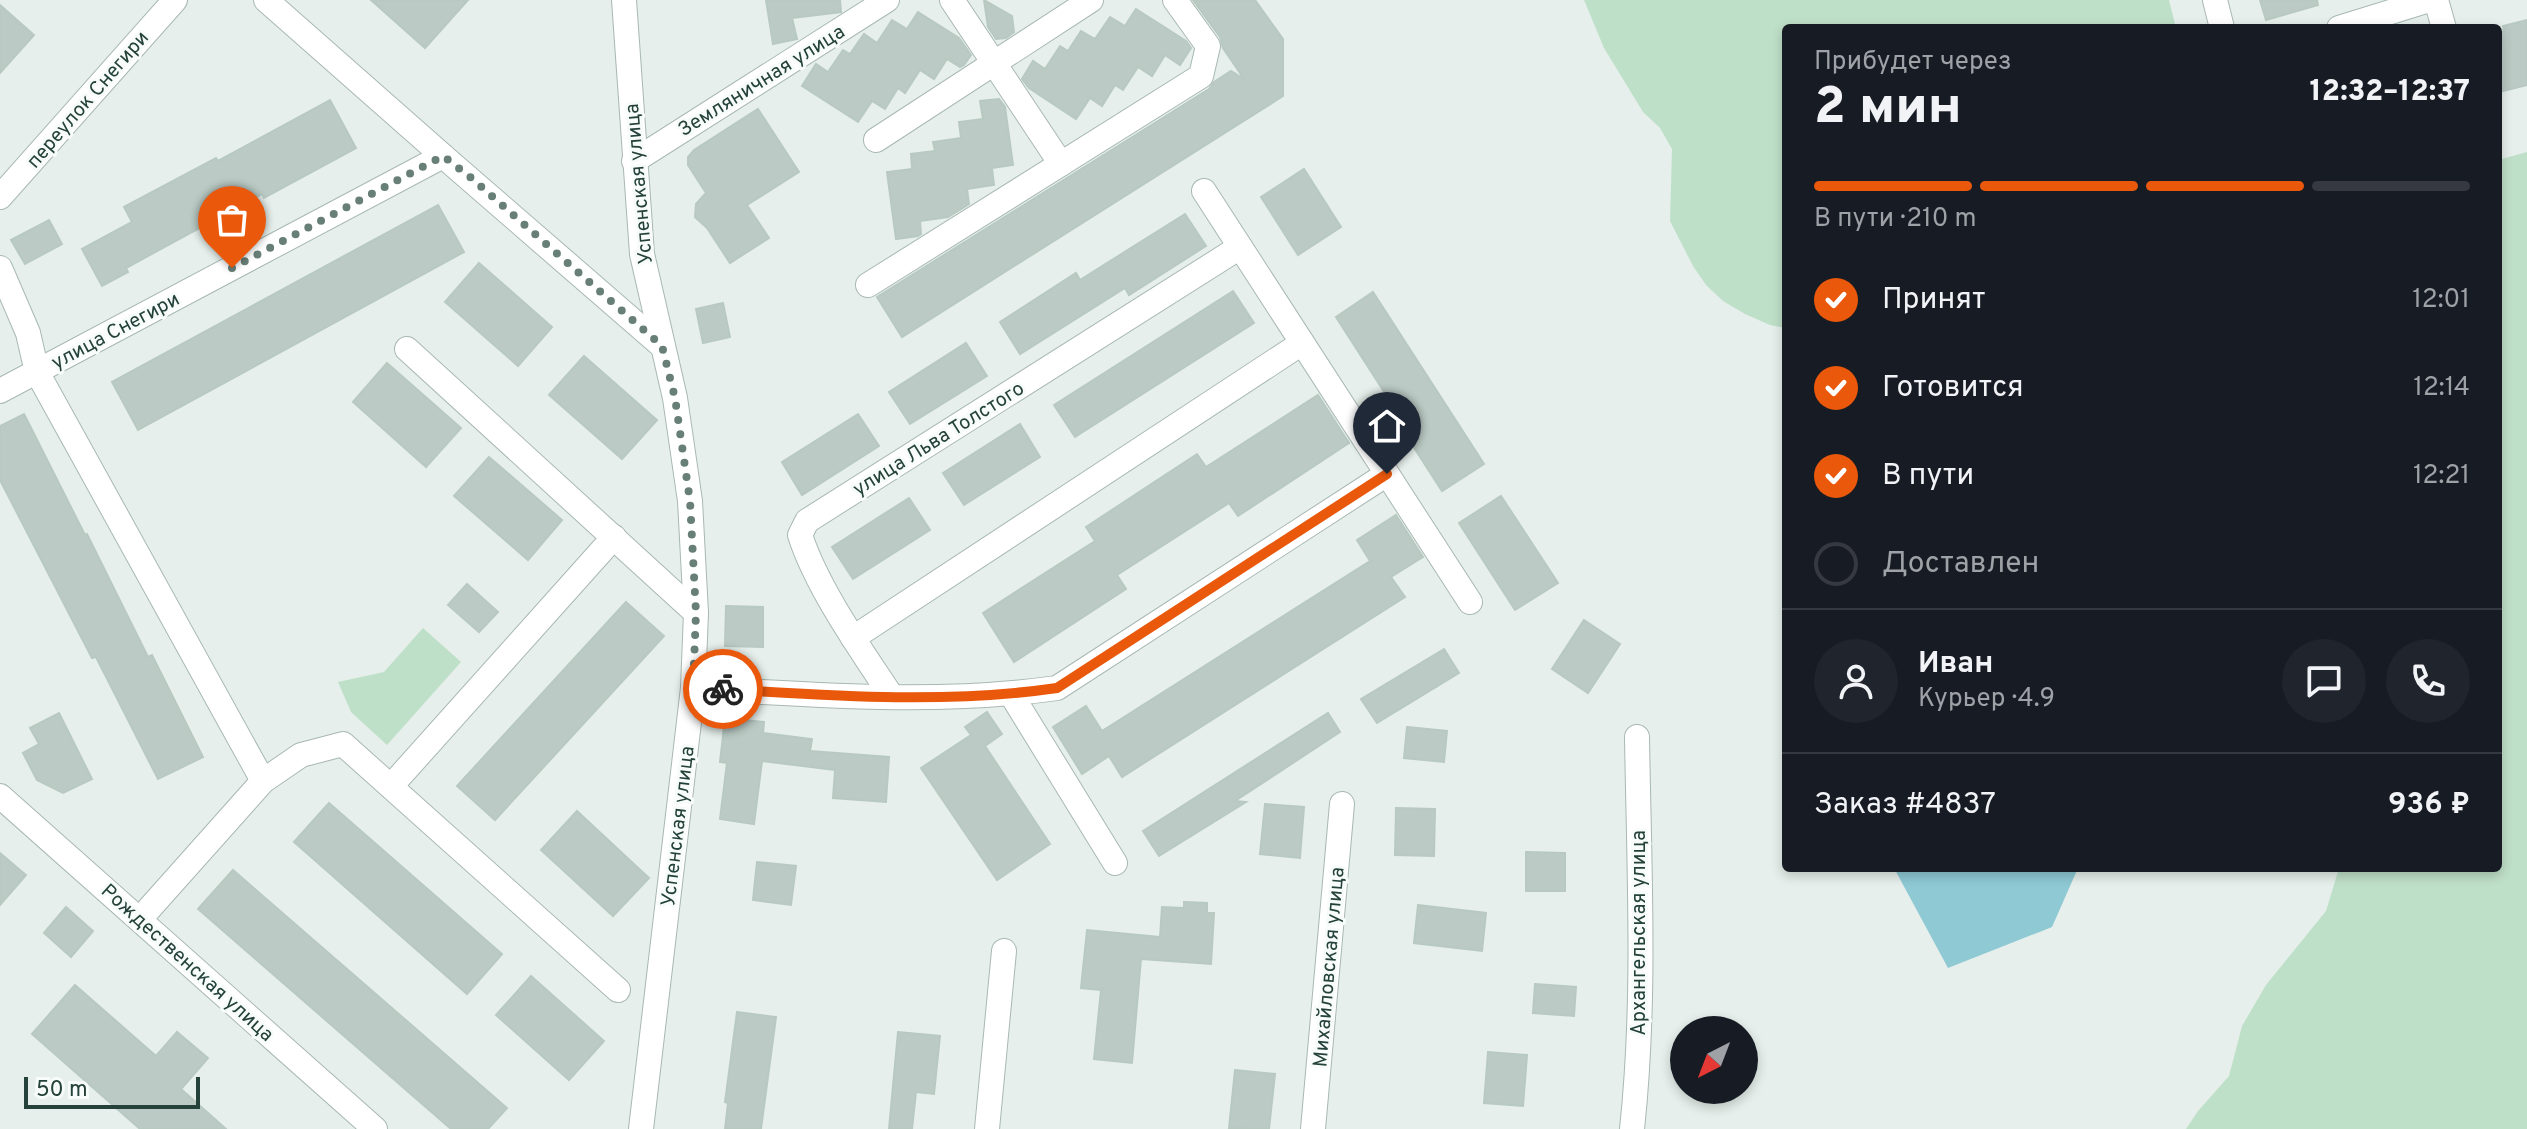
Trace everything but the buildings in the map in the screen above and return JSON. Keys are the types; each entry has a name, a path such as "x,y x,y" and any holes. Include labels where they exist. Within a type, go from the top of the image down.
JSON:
{"street":[{"name":"переулок Снегири","path":"0,197 175,0"},
{"path":"266,0 662,346"},
{"name":"Успенская улица","path":"624,0 642,254 675,398 690,501 696,613 693,688 641,1129"},
{"name":"Земляничная улица","path":"634,161 887,0"},
{"path":"952,0 1061,164"},
{"path":"876,140 1091,0"},
{"path":"868,285 1201,76 1208,46 1175,0"},
{"path":"2215,0 2221,24"},
{"path":"2352,24 2429,0"},
{"path":"2436,0 2443,24"},
{"name":"улица Снегири","path":"0,391 443,156"},
{"path":"1204,191 1470,602"},
{"name":"улица Льва Толстого","path":"892,697 853,638 806,552 800,535 807,521 1240,247"},
{"path":"0,268 28,333 37,372 263,781"},
{"path":"853,638 1302,343"},
{"path":"407,349 696,613"},
{"path":"693,688 874,698 1011,694 1057,688 1387,474"},
{"path":"392,785 614,537"},
{"path":"1011,694 1115,863"},
{"name":"Архангельская улица","path":"1632,1129 1641,975 1637,737"},
{"path":"140,919 263,781 301,755 343,744 618,990"},
{"name":"Рождественская улица","path":"0,796 375,1129"},
{"name":"Михайловская улица","path":"1313,1129 1342,804"},
{"path":"987,1129 1004,951"}],"green space":[{"path":"1584,0 2169,0 2175,24 1782,24 1782,327 1745,314 1723,301 1706,285 1693,266 1670,221 1672,149 1660,128 1643,112 1604,48"},
{"path":"2527,152 2527,1129 2186,1129 2229,1076 2242,1026 2266,985 2326,911 2338,872 2502,872 2502,159"},
{"path":"423,628 461,662 387,745 351,712 338,682 384,672"}],"water":[{"path":"1896,872 2076,872 2052,927 1948,968"}],"way so far":[{"path":"232,268 443,156 469,176 662,346 675,398 690,501 696,613 693,688 723,689"}],"route":[{"path":"723,689 874,698 1011,694 1057,688 1387,474"}]}
